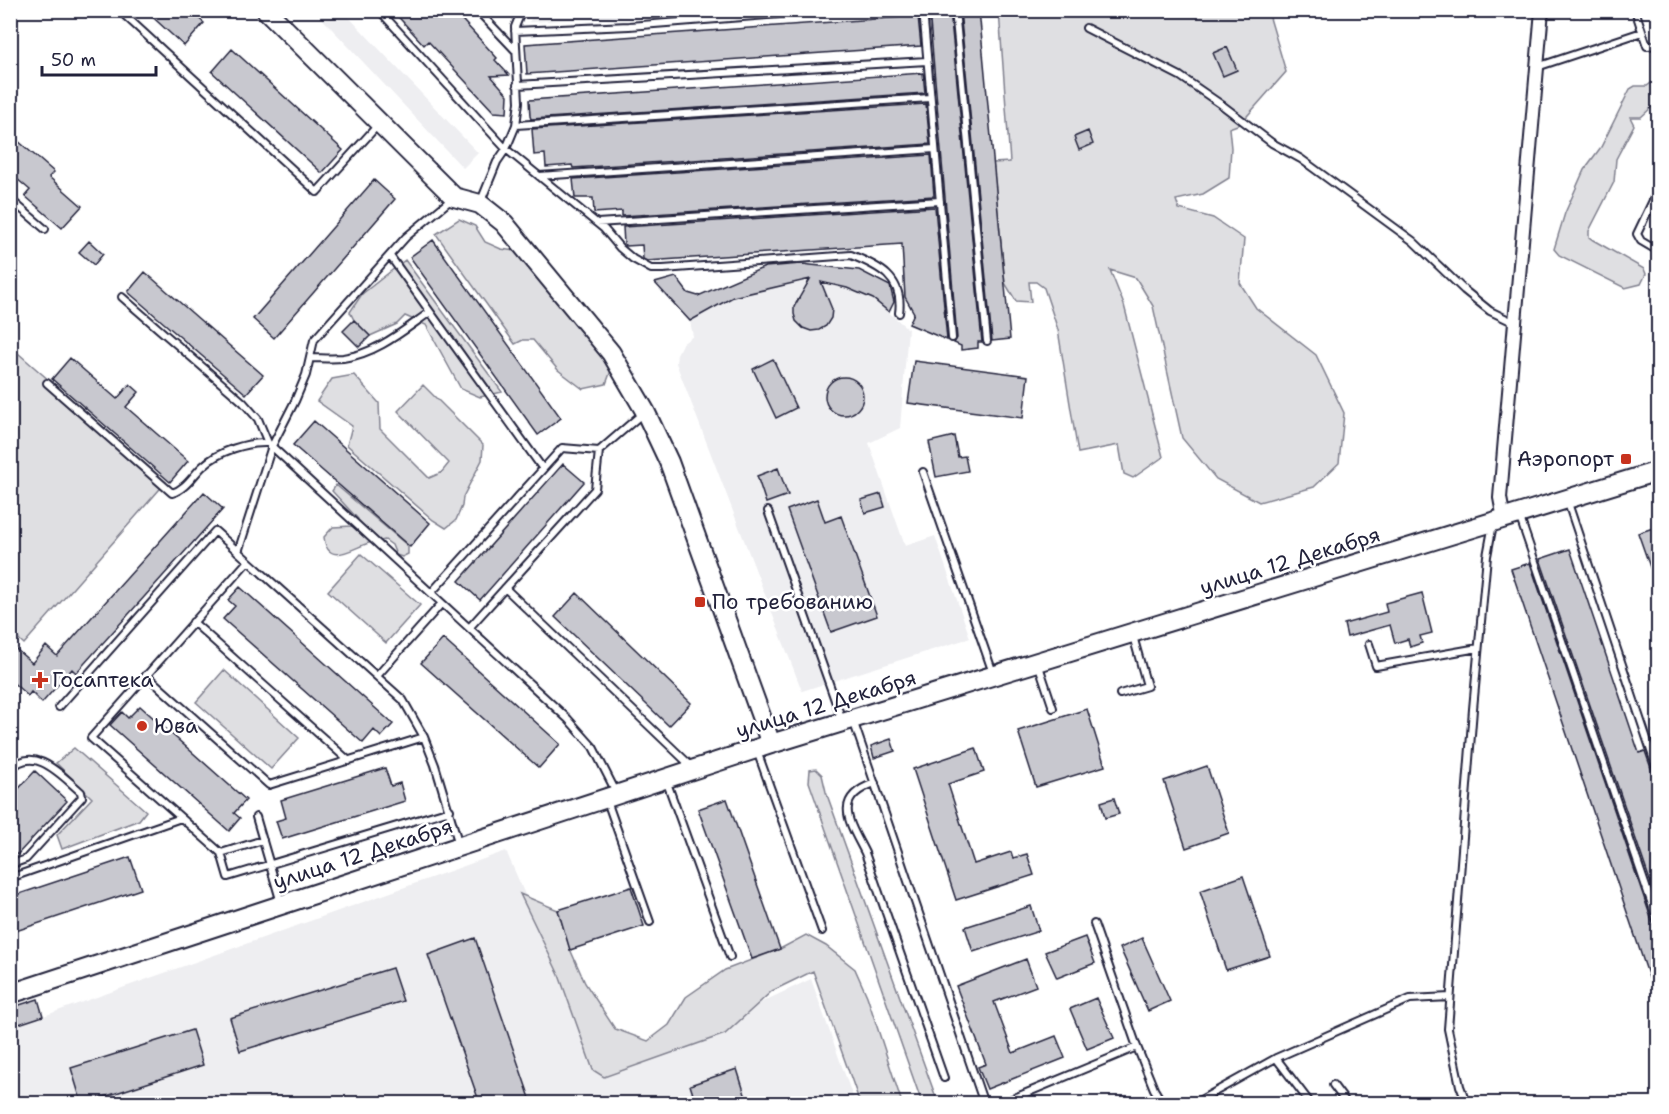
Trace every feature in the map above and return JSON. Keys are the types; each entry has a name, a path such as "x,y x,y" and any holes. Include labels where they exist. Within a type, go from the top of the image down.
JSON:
{"main road":[{"path":"266,10 454,197 480,204 504,223 610,353 645,411 669,462 763,746"},
{"name":"улица 12 Декабря","path":"10,994 763,746 1659,471"}],"street":[{"path":"1505,519 1500,498 1542,10"}],"lane":[{"path":"118,10 317,192 379,124"},
{"path":"379,10 506,149 597,223 633,259 651,269 851,255 878,266 893,280 901,302 899,313"},
{"path":"477,10 515,50"},
{"path":"480,204 497,162 506,149 516,126 519,102 515,31 522,10"},
{"path":"515,31 629,26 830,10"},
{"path":"923,10 952,338"},
{"path":"956,10 987,341"},
{"path":"1635,10 1647,46 1659,45"},
{"path":"1086,28 1180,76 1272,143 1301,159 1413,241 1464,290 1490,311 1516,323"},
{"path":"1536,67 1642,32"},
{"path":"517,85 927,61"},
{"path":"516,126 930,98"},
{"path":"539,176 935,149"},
{"path":"1659,190 1637,234 1641,241 1659,251"},
{"path":"238,552 270,444 295,401 306,375 314,340 406,237 454,197"},
{"path":"10,199 45,229"},
{"path":"597,223 940,201"},
{"path":"390,256 543,469"},
{"path":"122,297 243,402 258,419 270,444 568,719 593,747 611,796 650,922"},
{"path":"310,358 343,358 363,353 391,339 430,312"},
{"path":"47,383 172,493 180,490 205,464 228,452 250,443 270,444"},
{"path":"470,628 595,489 599,451 645,411"},
{"path":"431,593 562,448 599,451"},
{"path":"923,472 994,676"},
{"path":"1567,500 1659,772"},
{"path":"768,511 848,721 875,783 984,1104"},
{"path":"1467,1104 1460,1086 1448,1029 1450,997 1487,556 1505,519"},
{"path":"1505,519 1659,922"},
{"path":"59,707 215,531 403,700 424,737 450,810 459,846"},
{"path":"248,561 91,738 221,853 228,877 450,810"},
{"path":"505,588 694,769"},
{"path":"377,676 442,603"},
{"path":"194,622 349,761"},
{"path":"1120,694 1147,686 1132,632"},
{"path":"1369,644 1376,666 1478,648"},
{"path":"1038,662 1053,708"},
{"path":"146,675 269,785 424,737"},
{"path":"763,746 822,931"},
{"path":"10,771 17,763 26,760 43,762 51,766 81,792 82,797 26,859 15,863 10,862"},
{"path":"666,779 730,957"},
{"path":"875,783 861,788 852,796 847,806 848,818 852,831 865,853 944,1078"},
{"path":"256,817 282,905"},
{"path":"10,878 181,818"},
{"path":"221,853 263,840"},
{"path":"1094,924 1137,1047 1154,1089 1163,1104"},
{"path":"1192,1104 1276,1058 1410,999 1450,997"},
{"path":"1000,1104 1137,1047"},
{"path":"1276,1058 1311,1104"},
{"path":"1333,1085 1345,1101 1341,1104"}],"shaded area":[{"path":"536,10 708,11 529,22"},
{"path":"315,11 343,11 478,153 463,168"},
{"path":"999,11 1268,11 1286,72 1240,124 1229,128 1231,148 1229,178 1203,194 1176,200 1179,209 1213,218 1244,239 1240,283 1256,308 1316,355 1344,413 1339,463 1314,487 1259,502 1216,479 1182,438 1153,306 1136,278 1110,270 1124,305 1163,457 1133,478 1124,474 1119,445 1078,453 1058,330 1044,288 1036,282 1029,282 1031,302 1016,301 1005,283 993,163 1010,162"},
{"path":"1658,78 1658,107 1652,107 1641,117 1630,117 1634,125 1616,159 1614,182 1589,231 1589,237 1593,240 1644,269 1646,274 1641,284 1625,288 1559,255 1554,249 1565,213 1584,170 1601,147 1630,89 1635,86 1647,86"},
{"path":"459,219 475,226 485,242 501,249 515,251 526,258 612,368 606,384 583,389 558,370 533,340 523,340 515,344 436,234"},
{"path":"405,260 502,392 480,397 461,389 426,325 405,316 397,324 370,336 354,320 350,312 362,294"},
{"path":"797,282 815,282 847,288 873,299 908,329 900,428 869,443 905,546 935,536 970,638 802,691 676,363 682,344 693,336 690,321 733,297"},
{"path":"11,347 166,482 24,644 11,632"},
{"path":"354,375 379,403 380,429 429,478 441,473 449,463 398,411 423,385 483,445 482,460 463,497 456,520 446,528 433,520 347,445 352,426 317,401 332,379"},
{"path":"336,485 408,546 408,554 402,557 396,555 392,545 385,540 368,543 340,554 330,551 324,537 333,527 352,526 358,519 332,491"},
{"path":"361,554 420,605 386,643 328,591"},
{"path":"224,670 299,738 271,769 196,702"},
{"path":"74,748 146,811 139,820 62,849 57,835 92,798 56,763"},
{"path":"816,769 822,775 826,792 938,1103 922,1103 809,782 810,770"},
{"path":"506,851 604,1076 811,979 855,1103 11,1103 10,1028"},
{"path":"520,894 558,910 570,949 585,983 615,1029 648,1041 669,1025 686,997 725,970 780,949 806,935 826,946 855,969 867,996 902,1103 860,1103 813,971 772,991 725,1034 604,1077 593,1070 559,975"}],"building":[{"path":"145,10 190,10 204,23 184,46"},
{"path":"392,10 453,10 497,58 495,60 509,75 491,76 508,95 507,113 494,112 428,41 424,45"},
{"path":"929,10 950,10 982,342 978,342 978,348 961,350 961,346 954,343 957,338"},
{"path":"960,10 979,10 1010,339 992,341"},
{"path":"918,16 921,46 527,74 525,44"},
{"path":"1227,47 1237,70 1223,76 1213,53"},
{"path":"232,49 343,150 322,173 212,72"},
{"path":"923,73 925,93 531,119 530,116 529,100"},
{"path":"926,104 930,144 573,168 572,165 546,167 545,154 534,155 532,129"},
{"path":"1088,131 1093,144 1079,150 1074,137"},
{"path":"10,134 54,172 49,177 82,206 62,228 25,196 30,190 10,173"},
{"path":"931,155 934,196 622,216 622,211 594,213 593,198 575,198 573,179"},
{"path":"374,180 395,199 274,338 253,319"},
{"path":"935,207 947,340 909,324 914,313 905,297 902,244 647,261 643,259 642,245 626,246 624,244 623,227"},
{"path":"433,240 561,418 538,435 410,257"},
{"path":"89,241 103,254 94,265 79,252"},
{"path":"801,264 859,270 890,286 894,302 889,312 873,299 847,288 821,282 832,309 831,318 826,326 811,331 803,328 796,321 794,314 794,307 810,279 733,297 690,321 655,283 676,277 688,293 698,296 765,267"},
{"path":"145,272 263,375 246,394 128,292"},
{"path":"354,320 370,336 359,347 343,331"},
{"path":"70,358 117,399 130,384 139,392 126,407 188,461 170,482 52,379"},
{"path":"773,359 796,408 776,418 753,369"},
{"path":"914,361 1028,376 1023,418 908,403"},
{"path":"844,377 857,383 863,396 857,409 844,415 831,409 825,396 831,383"},
{"path":"314,421 430,523 410,547 293,445"},
{"path":"954,436 958,457 965,456 968,471 936,477 929,442"},
{"path":"563,464 584,482 480,600 459,581"},
{"path":"778,468 788,495 766,503 757,476"},
{"path":"204,492 223,509 76,673 72,669 42,703 31,692 28,696 10,680 10,644 32,663 46,646 57,656"},
{"path":"881,494 885,507 865,513 861,500"},
{"path":"817,499 825,522 841,516 877,616 831,632 787,510"},
{"path":"1659,526 1659,587 1657,587 1638,533"},
{"path":"1570,549 1639,753 1645,751 1653,774 1658,777 1659,907 1540,559"},
{"path":"1530,563 1653,924 1659,927 1659,998 1656,998 1511,569"},
{"path":"240,587 393,724 381,737 374,730 363,743 223,619 235,606 228,600"},
{"path":"577,593 691,703 669,726 555,617"},
{"path":"1422,593 1432,633 1420,636 1422,643 1410,647 1408,639 1395,643 1390,625 1347,637 1344,624 1387,612 1385,603"},
{"path":"443,639 560,744 539,768 421,663"},
{"path":"140,706 246,800 234,813 240,818 229,831 110,725 122,712 128,718"},
{"path":"1087,709 1105,766 1036,787 1018,731"},
{"path":"891,739 895,751 874,758 871,746"},
{"path":"976,748 984,772 948,784 974,864 1011,852 1013,858 1027,854 1034,875 956,900 913,769"},
{"path":"1207,766 1229,833 1186,848 1164,781"},
{"path":"385,768 391,786 400,783 405,801 282,839 276,821 286,818 281,800"},
{"path":"35,771 67,801 17,855 10,848 10,798"},
{"path":"1114,798 1119,814 1105,818 1101,802"},
{"path":"727,799 780,949 752,959 698,809"},
{"path":"130,857 141,889 10,933 10,897"},
{"path":"1243,876 1270,956 1226,970 1200,891"},
{"path":"631,887 644,926 570,950 558,910"},
{"path":"1031,906 1039,931 973,952 965,927"},
{"path":"1085,937 1095,963 1057,978 1045,952"},
{"path":"475,938 532,1104 480,1104 428,955"},
{"path":"1142,938 1170,1001 1148,1011 1120,948"},
{"path":"1026,959 1036,986 994,1002 1013,1053 1056,1036 1065,1058 987,1089 978,1067 986,1064 956,986"},
{"path":"392,968 403,1001 240,1051 230,1018"},
{"path":"1096,998 1114,1038 1087,1049 1070,1009"},
{"path":"38,999 43,1016 10,1027 10,1008"},
{"path":"192,1030 203,1065 82,1104 71,1068"},
{"path":"737,1069 748,1104 696,1104 690,1085"}],"place":[{"name":"Аэропорт","path":"1626,459"},
{"name":"По требованию","path":"700,602"},
{"name":"Госаптека","path":"40,680"},
{"name":"Юва","path":"142,726"}]}
